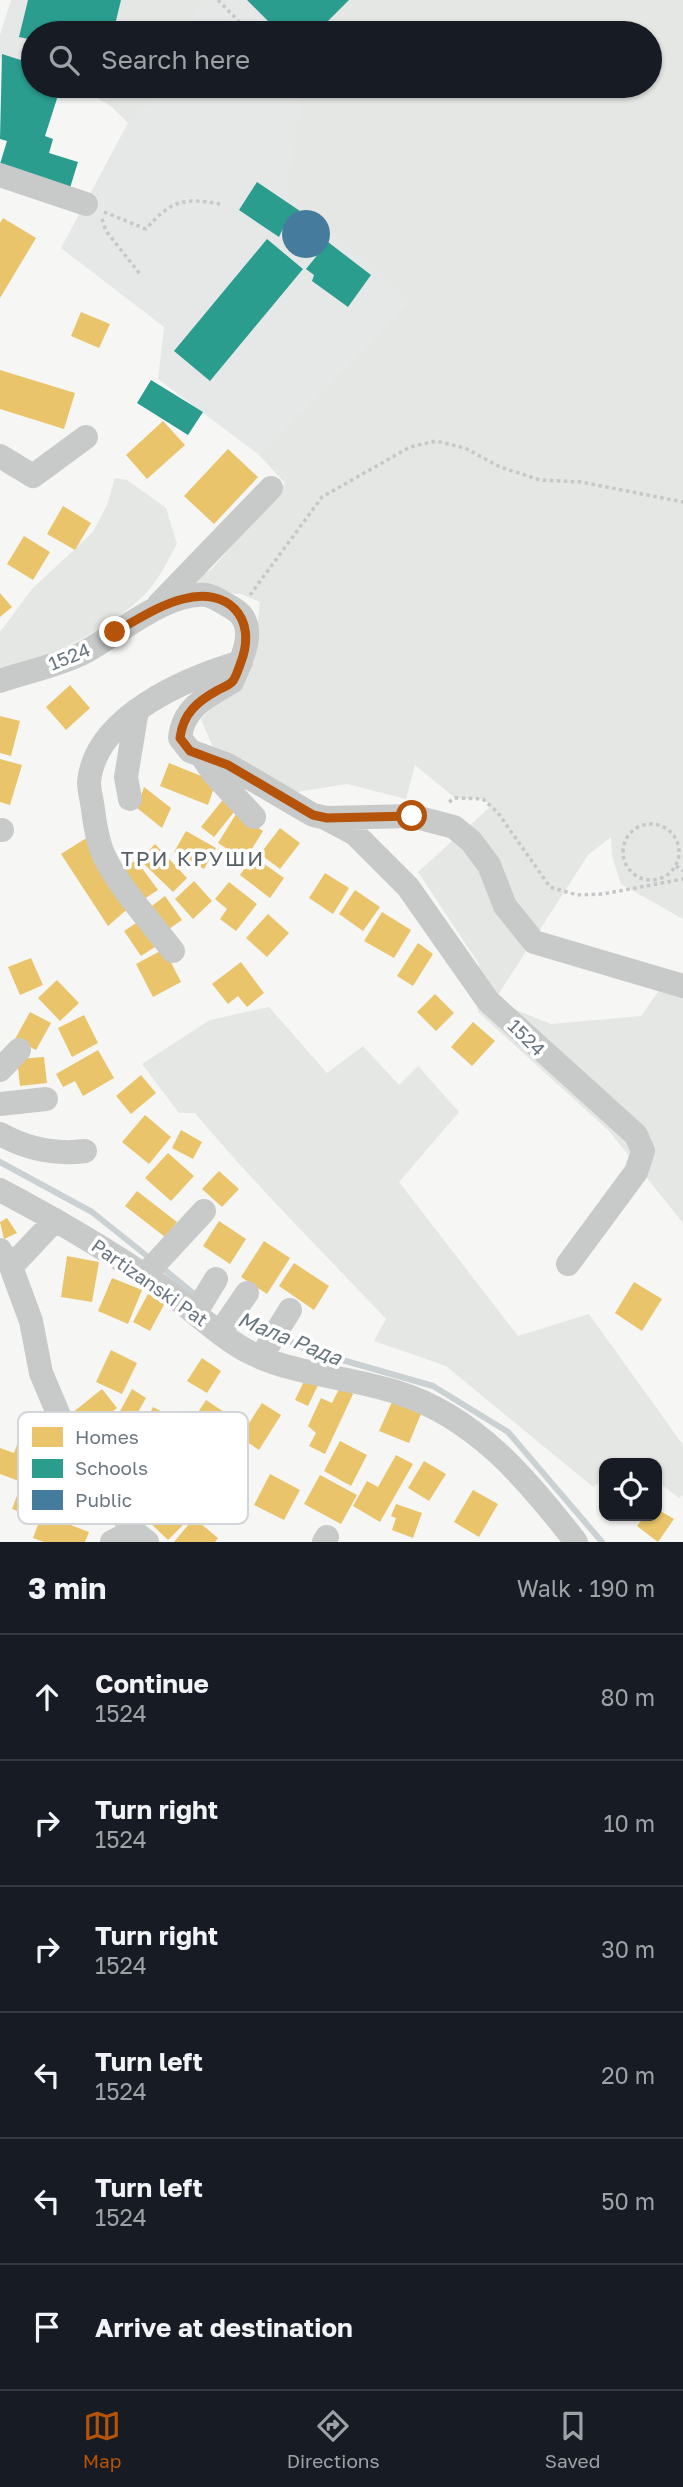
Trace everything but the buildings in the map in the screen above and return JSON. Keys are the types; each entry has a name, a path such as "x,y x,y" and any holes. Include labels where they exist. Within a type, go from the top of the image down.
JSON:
{"street":[{"path":"0,175 86,204"},
{"path":"0,456 33,476 86,437"},
{"path":"151,612 271,488"},
{"name":"1524","path":"0,681 81,654 151,612 182,599 206,595 237,610 246,623 247,641 241,662 232,682 202,699 181,726 180,738 190,751 228,765 293,806 327,818 355,834 408,887 488,1001 636,1135 643,1151 636,1172 568,1264"},
{"path":"173,951 107,861 95,829 89,782 102,749 137,710 202,674 241,662"},
{"path":"130,799 127,777 137,710"},
{"path":"201,755 214,774 254,817"},
{"name":"1524","path":"327,818 391,815 427,818 454,827 471,841 489,865 505,906 534,942 683,986"},
{"path":"0,1070 19,1049"},
{"path":"0,1104 46,1099"},
{"path":"0,1134 23,1146 65,1154 85,1151"},
{"name":"Partizanski Pat","path":"0,1190 152,1267 275,1334 436,1408 475,1433 509,1461 576,1542"},
{"path":"152,1267 204,1211"},
{"path":"55,1220 5,1258 32,1321 41,1373 58,1412"}],"path":[{"path":"218,0 238,21"},
{"path":"140,274 106,232 99,210 146,229 163,209 177,202 220,204"},
{"path":"237,610 269,572 322,497 410,447 436,441 465,448 500,467 540,480 581,482 683,502"},
{"path":"427,818 455,799 483,799 498,813 550,887 577,895 603,894 683,879"},
{"path":"642,825 664,827 676,838 679,847 676,866 665,876 655,879 635,875 624,857 625,842 629,834 642,825"},
{"path":"676,866 683,871"}],"shaded area":[{"path":"11,0 316,0 312,21 21,21 21,63 0,59 0,35"},
{"path":"121,0 204,0 196,11 193,21 116,21"},
{"path":"316,0 683,0 683,919 621,884 612,856 611,837 588,855 494,1001 551,1024 641,1016 665,982 683,991 683,1223 609,1131 478,1012 479,964 418,872 491,806 483,799 455,798 415,765 406,799 347,784 284,794 215,752 201,719 246,672 256,638 260,602 241,594 181,590 212,569 285,483 258,454 409,300 287,193 300,98 662,98 662,21 312,21"},
{"path":"97,98 300,98 288,193 409,300 258,454 158,379 164,327 61,248 128,123 111,106"},
{"path":"98,98 151,98 128,122"},
{"path":"115,478 127,480 166,508 177,544 162,571 139,600 103,627 39,659 0,673 0,632 32,589 93,532 107,505"},
{"path":"269,1007 327,1073 363,1046 399,1085 418,1066 459,1112 399,1182 518,1336 589,1314 683,1445 683,1495 679,1498 662,1485 662,1458 599,1458 599,1483 593,1487 446,1366 374,1341 386,1319 265,1192 195,1113 179,1113 142,1064 210,1020"}],"waterway":[{"name":"Мала Рада","path":"0,1162 92,1212 152,1260"},
{"name":"Мала Рада","path":"160,1266 198,1297"},
{"name":"Мала Рада","path":"236,1316 271,1332"},
{"name":"Мала Рада","path":"281,1337 311,1351 433,1386 508,1432 602,1542"}],"district":[{"name":"ТРИ КРУШИ","path":"193,858"}],"route":[{"path":"115,632 182,599 206,595 237,610 246,623 247,641 241,662 232,682 202,699 186,717 181,726 180,738 190,751 228,765 293,806 313,815 327,818 412,816"}]}
